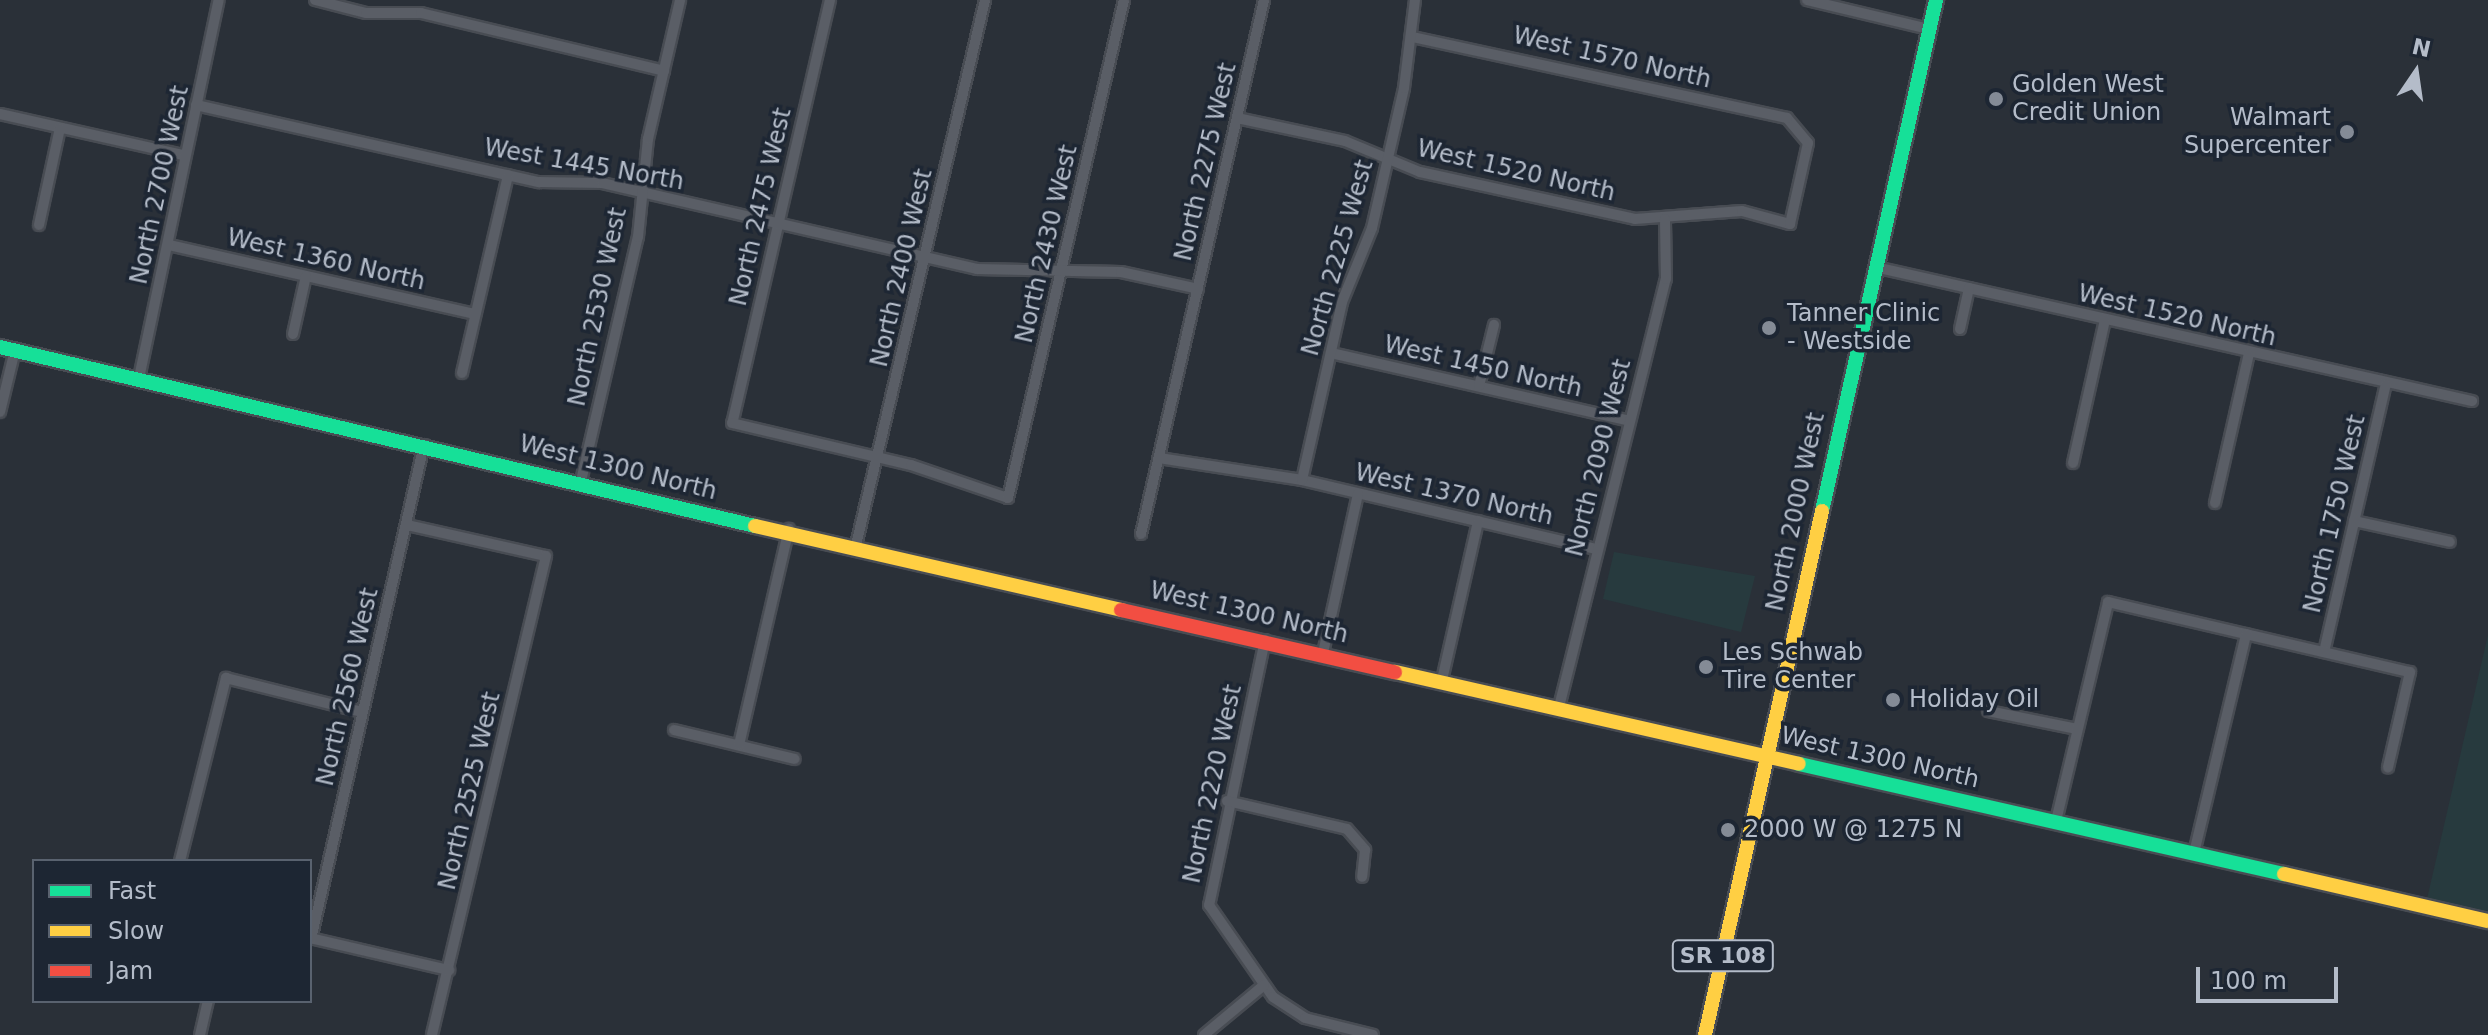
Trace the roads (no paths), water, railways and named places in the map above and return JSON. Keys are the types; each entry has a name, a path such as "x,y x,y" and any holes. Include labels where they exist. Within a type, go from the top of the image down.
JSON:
{"street":[{"name":"North 2700 West","path":"139,378 169,245 183,155 219,0"},
{"path":"315,0 366,13 421,13 664,71"},
{"name":"North 2530 West","path":"581,481 680,0"},
{"name":"North 2475 West","path":"830,0 732,423 878,458"},
{"name":"North 2400 West","path":"856,545 985,0"},
{"name":"North 2430 West","path":"878,458 1008,498 1124,0"},
{"name":"North 2275 West","path":"1141,534 1264,0"},
{"name":"North 2225 West","path":"1302,480 1331,353 1387,160 1411,37 1415,0"},
{"path":"1807,0 1929,29"},
{"name":"North 2000 West","path":"1705,1035 1936,0"},
{"name":"West 1570 North","path":"1411,37 1772,114 1801,128 1807,160 1790,224"},
{"name":"West 1445 North","path":"196,105 508,175 642,193 1002,272 1121,272 1198,289"},
{"path":"0,114 183,155"},
{"name":"West 1520 North","path":"1237,118 1345,141 1387,160 1635,219 1742,211 1790,224"},
{"path":"39,225 60,128"},
{"path":"462,373 508,175"},
{"name":"North 2090 West","path":"1559,707 1626,420 1666,279 1665,219"},
{"name":"West 1360 North","path":"169,245 475,314"},
{"name":"West 1520 North","path":"1875,267 2472,401"},
{"path":"293,334 306,276"},
{"path":"1960,329 1969,288"},
{"path":"2073,463 2105,320"},
{"path":"1479,386 1494,325"},
{"name":"West 1300 North","path":"0,347 2488,921"},
{"path":"0,412 15,350"},
{"name":"West 1450 North","path":"1331,353 1626,420"},
{"path":"2215,503 2249,353"},
{"name":"North 1750 West","path":"2324,652 2386,384"},
{"name":"North 2560 West","path":"312,929 425,444"},
{"name":"West 1370 North","path":"1159,458 1302,480 1597,549"},
{"path":"1323,653 1358,494"},
{"path":"1442,680 1478,521"},
{"path":"2354,521 2450,542"},
{"name":"North 2525 West","path":"407,525 546,556 432,1035"},
{"path":"739,745 789,529"},
{"path":"2056,821 2108,602 2410,672 2388,767"},
{"path":"2194,853 2246,634"},
{"name":"North 2220 West","path":"1265,640 1227,801 1209,905 1264,985 1305,1018 1373,1035"},
{"path":"181,859 226,678 362,712"},
{"path":"1988,711 2077,729"},
{"path":"674,730 795,759"},
{"path":"1227,801 1347,829 1365,850 1362,877"},
{"path":"312,938 449,970"},
{"path":"1204,1035 1264,985"},
{"path":"200,1035 208,1003"}],"place":[{"name":"Golden West Credit Union","path":"1996,99"},
{"name":"Walmart Supercenter","path":"2347,132"},
{"name":"Tanner Clinic - Westside","path":"1769,328"},
{"name":"Les Schwab Tire Center","path":"1706,667"},
{"name":"Holiday Oil","path":"1893,700"},
{"name":"2000 W @ 1275 N","path":"1728,830"}]}
